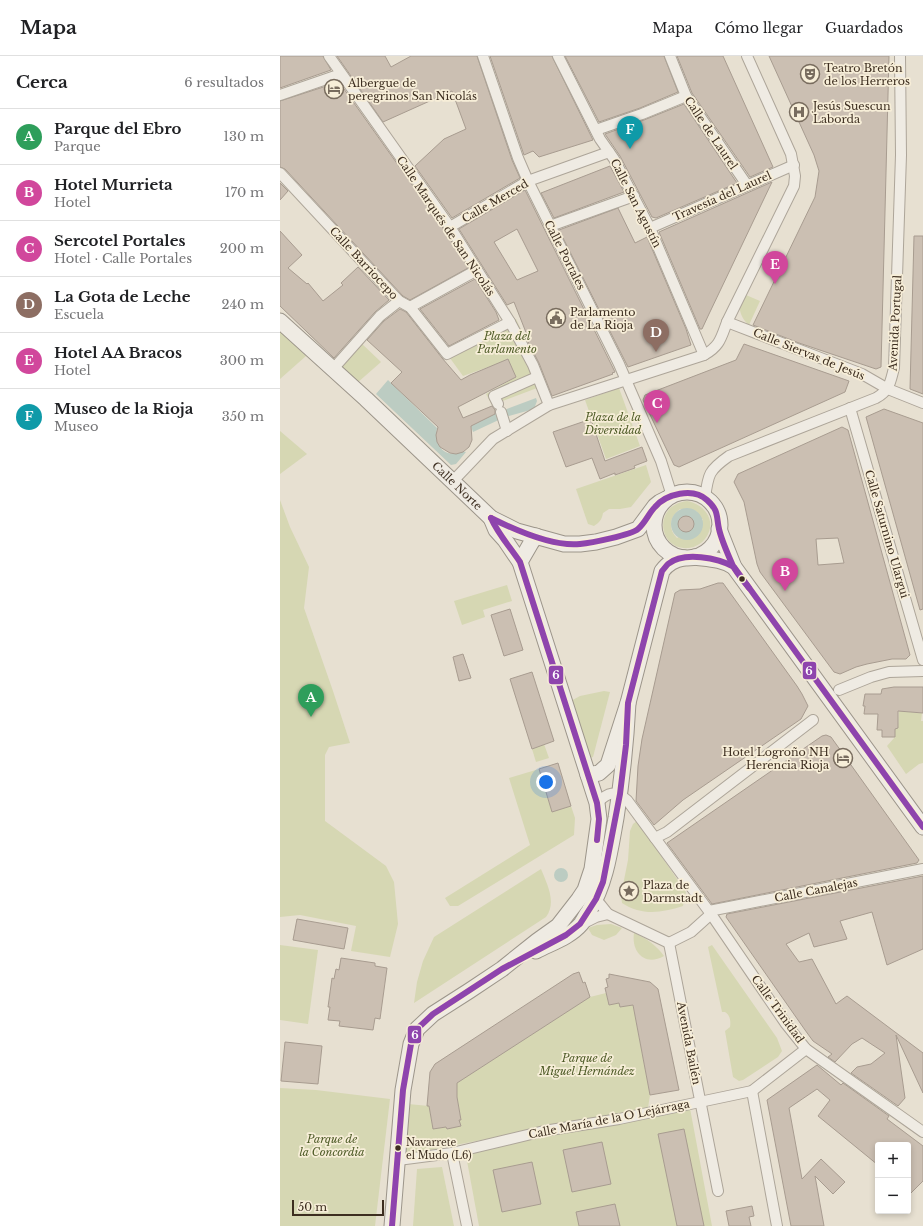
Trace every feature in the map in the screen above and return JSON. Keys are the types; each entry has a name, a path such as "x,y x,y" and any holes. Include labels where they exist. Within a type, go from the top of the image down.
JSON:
{"main road":[{"name":"Calle Norte","path":"280,321 491,518 517,531 564,544 580,544 616,537 638,529 655,506 669,498"},
{"path":"588,775 599,773 608,766 628,703 662,571 668,564 675,560 689,558 706,552 711,548 718,537 719,522 715,508 705,498 689,492 669,498 660,506 654,524 655,533 663,548 676,556 689,558 716,560 728,562 734,567 923,827"},
{"path":"491,518 496,530 520,562 562,689 597,803 599,819 592,869 585,890 558,926 502,969"},
{"path":"719,529 734,567"},
{"path":"520,562 536,536"},
{"path":"392,1226 403,1090 411,1044 417,1029 433,1014 502,969 566,935 580,924 596,899 603,882 620,794 626,745 628,703"}],"street":[{"name":"Calle Marqués de San Nicolás","path":"329,56 450,227 510,322 527,354 549,405"},
{"name":"Calle Portales","path":"483,56 518,158 626,379 666,474 669,498"},
{"name":"Calle San Agustín","path":"558,56 596,130 634,196 650,228 704,355"},
{"name":"Calle de Laurel","path":"670,56 686,96 747,185"},
{"path":"453,481 493,439 549,405 704,355 714,350 719,343 794,186 795,176 791,154 747,56"},
{"name":"Avenida Portugal","path":"888,389 894,368 901,155 900,56"},
{"path":"280,95 341,74"},
{"path":"596,130 642,114 686,96"},
{"name":"Calle Merced","path":"450,227 528,181 609,152"},
{"name":"Travesía del Laurel","path":"650,228 794,165"},
{"name":"Calle Barriocepo","path":"280,173 399,301 410,308 447,354 510,322"},
{"path":"550,226 634,196"},
{"path":"410,308 477,270"},
{"path":"333,369 380,316 399,301"},
{"name":"Calle Siervas de Jesús","path":"728,322 862,374 888,389 923,402"},
{"path":"507,431 494,396 537,377"},
{"path":"705,498 708,477 715,466 729,456 876,398 888,389"},
{"name":"Calle Saturnino Ulargui","path":"850,408 923,660"},
{"path":"839,690 871,677 889,672 923,672"},
{"path":"655,838 667,832 813,720"},
{"path":"620,794 610,793 604,796 597,803 604,832 594,886 596,899 608,914 669,943 691,932 710,913"},
{"name":"Calle Trinidad","path":"620,794 639,815 710,913 786,1024 806,1049 923,1132"},
{"name":"Calle Canalejas","path":"710,913 923,869"},
{"path":"580,924 596,917 608,914"},
{"name":"Avenida Bailén","path":"669,943 718,1191"},
{"name":"Calle María de la O Lejárraga","path":"398,1160 452,1153 544,1131 619,1119 752,1090 806,1049"},
{"path":"752,1090 778,1226"},
{"path":"452,1153 467,1226"}],"green space":[{"path":"746,295 760,301 749,325 743,318 740,310 741,302"},
{"name":"Plaza del Parlamento","path":"516,319 545,385 492,405 486,394 516,377 508,360 463,376 447,354"},
{"path":"280,331 306,356 280,379"},
{"path":"360,342 381,362 357,383 340,368"},
{"name":"Plaza de la Diversidad","path":"619,388 640,446 606,459 585,400"},
{"path":"280,431 307,454 280,474"},
{"path":"646,465 651,482 631,507 609,509 603,513 596,525 594,526 588,524 576,489"},
{"path":"280,500 290,527 309,567 304,608 350,743 329,747 325,755 325,821 386,866 394,882 398,924 390,957 351,951 356,926 300,915 280,917"},
{"path":"687,501 693,503 704,510 708,515 710,520 709,533 698,545 689,548 679,547 671,542 666,536 663,527 664,518 668,510 676,504","holes":["680,509 696,511 703,520 677,538 671,527 672,519 676,512"]},
{"path":"507,585 512,601 483,610 485,617 462,625 454,601"},
{"path":"604,691 610,692 593,757 590,758 569,702 580,696"},
{"path":"899,711 922,713 921,721 923,721 923,763 919,764 906,774 887,746 895,737 895,729 898,728"},
{"path":"544,744 549,758 536,762 532,749"},
{"path":"539,769 552,812 571,806 575,818 574,835 458,906 450,906 445,898 530,845 509,778"},
{"path":"637,821 686,892 683,906 659,912 644,912 622,903 621,895 628,860 630,831 633,824"},
{"path":"541,869 551,899 551,905 546,917 414,1003 417,982 423,961 434,937"},
{"path":"611,924 622,928 616,935 604,940 592,935 588,928 597,925"},
{"path":"634,933 643,937 658,948 664,956 651,960 645,959 641,956 637,952 635,946"},
{"path":"280,945 318,950 308,1024 280,1020"},
{"path":"712,945 777,1038 782,1051 778,1057 743,1080 739,1081 733,1077 725,1031 730,1027 730,1020 727,1013 722,1012 708,947"},
{"name":"Parque de Miguel Hernández","path":"606,993 609,1005 619,1003 620,1007 633,1005 650,1095 648,1108 404,1155 408,1104 429,1106 433,1129 446,1127 447,1129 460,1126 459,1120 461,1119 457,1097 457,1083 590,997"},
{"name":"Parque de la Concordia","path":"280,1088 316,1090 390,1099 375,1226 280,1226"},
{"path":"689,1103 712,1226 479,1226 465,1150"},
{"path":"442,1167 454,1226 413,1226 417,1169"}],"shaded area":[{"path":"388,380 437,428 437,441 444,451 453,454 466,452 456,464 451,465 376,394"},
{"path":"536,398 537,401 534,409 505,417 473,432 471,426 499,412"},
{"path":"684,508 690,508 699,512 703,524 699,536 690,540 684,540 675,536 671,527 671,521 675,512"},
{"path":"561,868 566,870 568,875 566,880 561,882 556,880 554,875 556,870"}],"building":[{"path":"280,56 323,56 331,70 280,88"},
{"path":"337,56 385,56 391,67 411,56 477,56 512,160 520,178 452,218 415,166 444,139 466,129 452,91 383,122"},
{"path":"490,56 552,56 593,140 539,157 533,151 524,155"},
{"path":"565,56 664,56 678,92 640,108 599,122"},
{"path":"677,56 723,56 773,167 750,177 692,93"},
{"path":"769,56 889,56 881,367 876,369 799,343 753,325 815,197 819,171 814,155"},
{"path":"339,82 445,231 468,268 410,300 403,296 285,169 280,167 280,101"},
{"path":"684,104 737,183 656,218 652,217 620,156 605,134"},
{"path":"610,166 624,192 554,218 541,193"},
{"path":"772,182 702,329 700,329 659,232"},
{"path":"280,183 288,191 280,200"},
{"path":"525,190 615,372 552,396 539,363 525,336 527,335 514,302 507,305 459,229","holes":["517,229 538,271 517,280 494,242"]},
{"path":"618,208 635,243 647,237 686,329 691,345 628,367 559,230"},
{"path":"280,231 302,255 288,268 307,284 308,283 323,301 343,285 341,283 358,267 389,300 375,312 334,358 280,306"},
{"path":"914,236 923,236 923,394 910,389"},
{"path":"475,279 496,312 499,320 449,346 420,309"},
{"path":"400,309 406,312 461,380 508,359 516,377 458,407 463,418 492,406 495,410 495,414 471,426 472,440 469,447 463,452 456,454 450,453 440,447 437,442 436,435 438,427 391,383 402,372 367,340 384,321"},
{"path":"744,344 849,381 845,392 679,467 674,465 643,400 645,395 736,360"},
{"path":"884,409 923,423 923,609 920,610 866,417"},
{"path":"591,419 605,461 642,447 647,461 634,466 635,468 615,475 615,473 600,479 592,458 566,467 553,432"},
{"path":"842,427 848,430 910,655 906,659 892,659 867,664 840,674 834,672 760,572 744,502 734,482 738,474","holes":["838,538 844,563 818,565 816,539"]},
{"path":"686,516 692,518 694,524 692,530 686,532 680,530 678,524 680,518"},
{"path":"718,583 723,583 797,686 808,706 801,719 683,800 654,825 636,801 638,766 642,739 675,593 680,590 700,589"},
{"path":"510,609 523,650 504,656 491,615"},
{"path":"463,654 471,678 459,681 453,657"},
{"path":"532,672 554,741 532,749 510,679"},
{"path":"894,687 923,687 923,713 898,711 898,728 895,729 895,737 882,737 882,730 877,730 878,714 864,714 865,706 863,706 865,694 881,694 882,689"},
{"path":"826,735 831,737 919,860 917,863 712,904 667,843 822,736"},
{"path":"558,763 571,806 552,812 539,769"},
{"path":"923,876 923,949 887,965 872,912 840,921 847,939 814,947 809,933 786,944 799,962 812,959 836,1004 847,996 923,1053 923,1093 896,1035 905,1098 898,1106 851,1073 857,1067 871,1064 885,1053 862,1038 852,1044 835,1062 828,1057 832,1054 813,1041 726,917 727,914"},
{"path":"297,919 348,928 344,949 293,940"},
{"path":"341,958 375,963 375,966 387,968 380,1019 375,1018 373,1030 339,1026 340,1021 328,1020 330,1007 328,1007 332,978 334,979 336,969 339,970"},
{"path":"579,972 583,983 585,982 590,997 457,1083 457,1097 461,1120 459,1120 461,1126 447,1129 446,1127 433,1129 429,1106 427,1106 430,1072 435,1064 573,974"},
{"path":"609,974 650,982 658,989 679,1090 650,1095 633,1005 620,1007 619,1003 609,1005 605,988 608,987 606,979 609,978"},
{"path":"285,1042 322,1046 318,1084 281,1081"},
{"path":"817,1065 841,1085 843,1083 889,1116 887,1119 923,1146 923,1181 911,1193 911,1142 875,1142 875,1163 818,1116 830,1100 817,1089 789,1108 802,1179 821,1159 845,1182 833,1194 815,1176 824,1226 791,1226 767,1100"},
{"path":"684,1129 704,1226 677,1226 658,1134"},
{"path":"602,1142 611,1184 572,1192 563,1150"},
{"path":"532,1162 541,1204 502,1212 493,1170"},
{"path":"615,1204 620,1226 579,1226 576,1212"},
{"path":"752,1206 754,1216 749,1217 751,1226 729,1226 726,1211"}],"transit line":[{"name":"6","path":"491,518 534,537 558,543 580,544 628,534 638,529 660,502 680,494 695,494 707,500 714,507 721,537 733,566 749,588"},
{"name":"6","path":"491,518 520,562 597,803 599,819 597,840"},
{"name":"6","path":"392,1226 403,1090 411,1044 417,1029 433,1014 502,969 566,935 580,924 596,899 603,882 620,794 626,745 628,703 662,571 668,564 683,558 701,557 719,561 734,567 923,827"}],"place":[{"name":"Teatro Bretón de los Herreros","path":"810,74"},
{"name":"Albergue de peregrinos San Nicolás","path":"334,89"},
{"name":"Jesús Suescun Laborda","path":"799,112"},
{"name":"Museo de la Rioja","path":"630,149"},
{"name":"Hotel AA Bracos","path":"775,284"},
{"name":"Parlamento de La Rioja","path":"556,318"},
{"name":"La Gota de Leche","path":"656,352"},
{"name":"Sercotel Portales","path":"657,423"},
{"name":"Hotel Murrieta","path":"785,591"},
{"name":"Parque del Ebro","path":"311,717"},
{"name":"Hotel Logroño NH Herencia Rioja","path":"843,758"},
{"name":"Plaza de Darmstadt","path":"629,891"},
{"name":"Navarrete el Mudo (L6)","path":"398,1148"}]}
